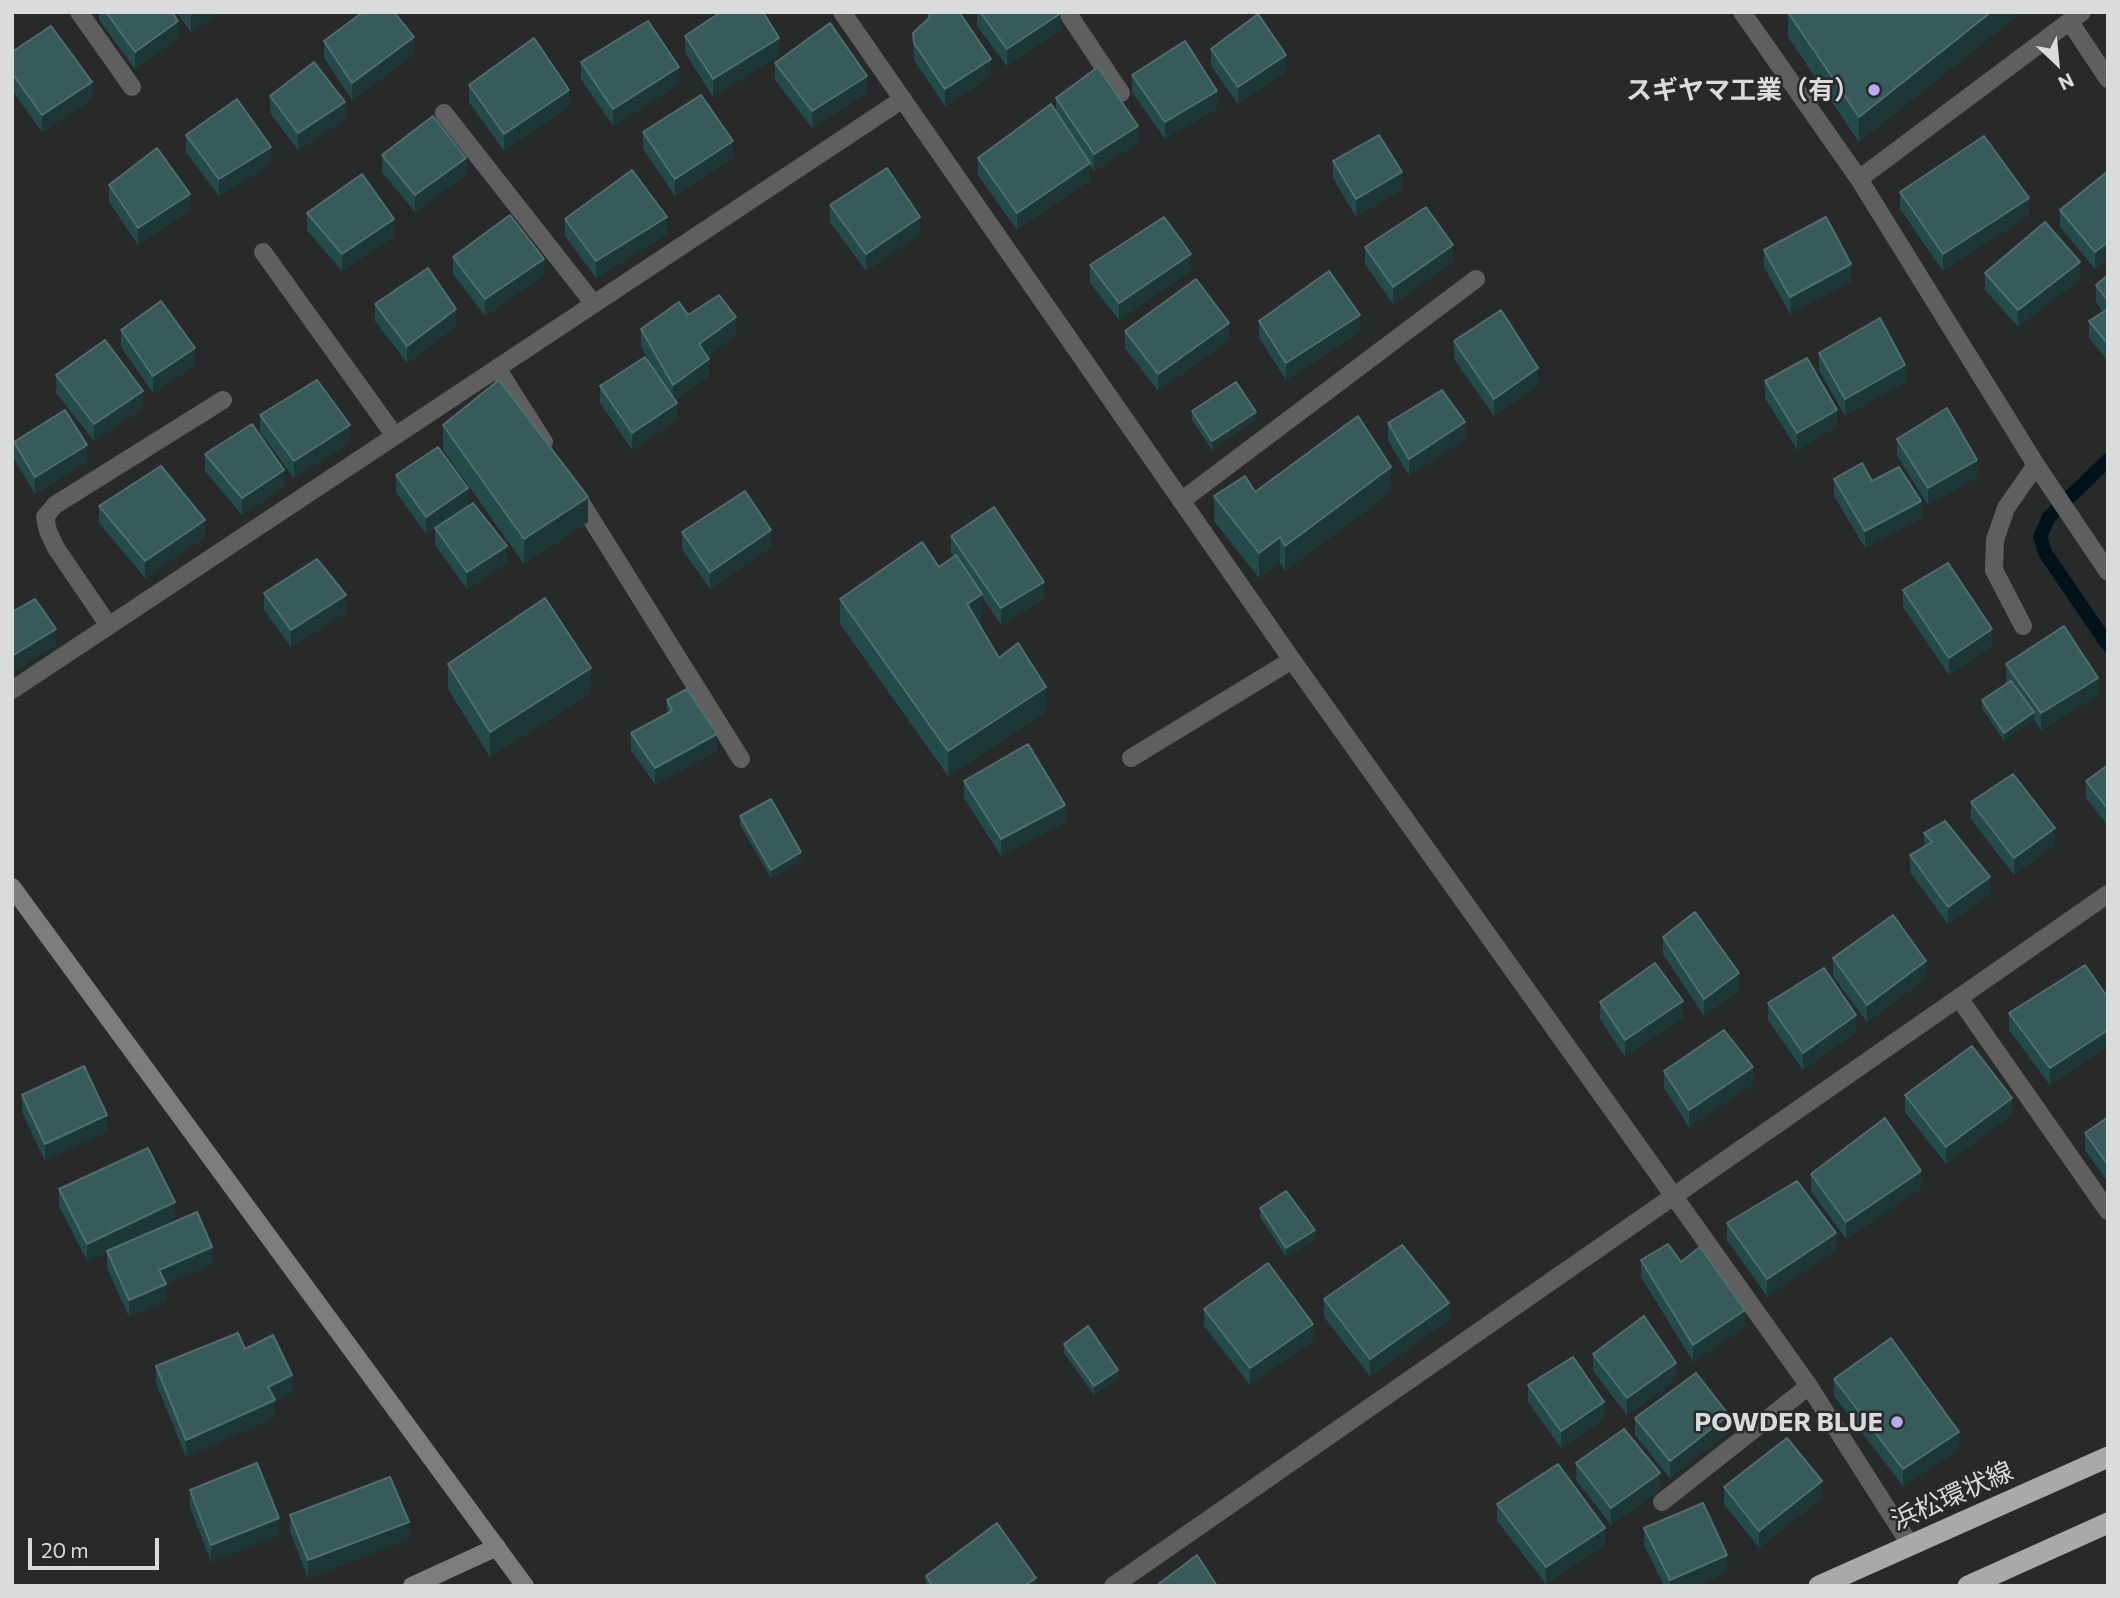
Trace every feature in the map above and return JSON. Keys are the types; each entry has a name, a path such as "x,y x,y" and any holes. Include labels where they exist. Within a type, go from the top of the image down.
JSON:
{"highway":[{"name":"浜松環状線","path":"1819,1586 2108,1457"},
{"path":"1968,1586 2108,1523"}],"street":[{"path":"79,12 132,87"},
{"path":"1067,12 1121,93"},
{"path":"1742,12 1859,179 2036,465 2108,572"},
{"path":"844,13 1292,660 1809,1386 1911,1546"},
{"path":"1859,179 2076,17 2108,79"},
{"path":"12,690 902,99"},
{"path":"444,114 594,304"},
{"path":"262,252 395,436"},
{"path":"1181,500 1476,279"},
{"path":"497,368 741,759"},
{"path":"109,626 56,548 45,517 55,505 223,400"},
{"path":"2022,626 1994,570 1995,540 2006,508 2036,465"},
{"path":"1131,758 1292,660"},
{"path":"12,887 525,1586"},
{"path":"1113,1586 2108,894"},
{"path":"1959,998 2108,1211"},
{"path":"1662,1502 1809,1386"},
{"path":"412,1586 497,1547"}],"building":[{"path":"106,12 172,12 178,21 135,52"},
{"path":"363,12 394,12 414,37 352,83 324,41"},
{"path":"721,12 763,12 779,38 713,79 685,36"},
{"path":"930,12 959,12 991,59 945,89 914,43 913,33 929,18"},
{"path":"980,12 1060,12 1061,13 1007,49"},
{"name":"スギヤマ工業（有）","path":"1788,12 1991,12 1859,117"},
{"path":"1258,14 1286,55 1238,87 1211,49"},
{"path":"648,21 679,67 613,109 581,62"},
{"path":"830,23 867,76 812,111 775,63"},
{"path":"51,26 92,82 42,115 12,73 12,52"},
{"path":"534,38 569,90 504,134 469,85"},
{"path":"1185,41 1217,91 1165,122 1132,75"},
{"path":"314,62 345,102 298,133 270,96"},
{"path":"1098,67 1138,126 1094,154 1056,98"},
{"path":"701,95 733,141 675,179 643,132"},
{"path":"237,99 271,147 219,179 186,135"},
{"path":"1051,104 1090,163 1017,213 978,158"},
{"path":"433,116 466,158 415,195 382,155"},
{"path":"1379,135 1402,172 1356,199 1333,161"},
{"path":"1984,136 2029,198 1943,254 1900,192"},
{"path":"157,148 190,194 138,228 109,185"},
{"path":"887,168 920,217 866,254 830,205"},
{"path":"632,170 667,217 596,261 565,219"},
{"path":"2108,171 2108,242 2095,252 2060,210"},
{"path":"362,174 394,219 342,254 307,213"},
{"path":"1426,207 1453,245 1393,287 1365,247"},
{"path":"510,215 544,259 485,299 453,257"},
{"path":"1164,217 1191,254 1119,303 1090,265"},
{"path":"1826,217 1851,264 1790,297 1764,250"},
{"path":"2045,222 2080,262 2018,310 1985,273"},
{"path":"428,268 456,309 407,346 375,304"},
{"path":"1329,271 1360,315 1286,363 1259,321"},
{"path":"2108,275 2108,301 2096,285"},
{"path":"1196,279 1229,323 1158,374 1125,331"},
{"path":"719,295 736,317 699,344 709,359 673,385 641,329 679,302 688,315"},
{"path":"161,301 195,348 153,376 121,330"},
{"path":"2108,309 2108,344 2089,321"},
{"path":"1501,310 1538,368 1494,399 1454,341"},
{"path":"1880,318 1905,365 1845,399 1819,353"},
{"path":"105,340 143,391 94,424 56,375"},
{"path":"645,357 677,403 632,433 600,386"},
{"path":"1807,358 1837,410 1797,433 1765,381"},
{"path":"317,380 350,425 294,461 260,415"},
{"path":"499,380 588,497 524,539 443,425"},
{"path":"1236,382 1256,412 1212,441 1192,411"},
{"path":"1442,390 1465,422 1409,459 1388,423"},
{"path":"1947,408 1977,460 1928,488 1897,439"},
{"path":"65,410 87,445 35,477 14,442"},
{"path":"1358,416 1391,467 1285,546 1280,537 1259,553 1214,496 1245,476 1255,492"},
{"path":"252,424 284,470 242,498 205,454"},
{"path":"438,447 468,488 426,517 396,475"},
{"path":"1862,463 1872,481 1899,467 1921,501 1865,531 1834,479"},
{"path":"161,466 205,520 145,561 99,506"},
{"path":"745,491 771,530 710,572 682,532"},
{"path":"473,503 507,546 467,572 435,528"},
{"path":"994,507 1044,582 1001,608 951,536"},
{"path":"922,542 939,567 956,555 982,594 967,604 999,658 1018,643 1046,687 948,751 840,599"},
{"path":"317,559 346,595 291,630 264,593"},
{"path":"1948,563 1992,629 1949,658 1903,590"},
{"path":"545,598 591,668 490,732 448,664"},
{"path":"35,599 56,629 12,656 12,612"},
{"path":"2064,626 2098,678 2041,713 2006,664"},
{"path":"2011,681 2034,712 2004,733 1982,700"},
{"path":"687,689 717,734 655,768 631,733 672,711 667,700"},
{"path":"1028,744 1065,805 1001,839 964,781"},
{"path":"2108,765 2108,809 2086,781"},
{"path":"2013,774 2055,828 2014,858 1971,802"},
{"path":"771,799 801,852 771,870 740,816"},
{"path":"1945,821 1990,877 1948,907 1910,855 1932,842 1924,833"},
{"path":"1695,912 1739,973 1704,999 1663,937"},
{"path":"1893,915 1926,961 1867,1005 1833,958"},
{"path":"1655,963 1683,1001 1625,1040 1600,1002"},
{"path":"2085,965 2108,998 2108,1030 2050,1068 2009,1013"},
{"path":"1824,968 1856,1015 1803,1053 1768,1003"},
{"path":"1724,1030 1753,1067 1689,1110 1664,1071"},
{"path":"1972,1046 2012,1098 1946,1147 1905,1095"},
{"path":"84,1066 107,1115 45,1144 22,1095"},
{"path":"2108,1117 2108,1165 2085,1133"},
{"path":"1885,1118 1921,1171 1846,1222 1811,1174"},
{"path":"148,1148 175,1202 87,1244 59,1189"},
{"path":"1797,1181 1836,1233 1767,1279 1727,1223"},
{"path":"1286,1191 1315,1230 1286,1248 1260,1208"},
{"path":"197,1212 212,1247 159,1270 166,1284 129,1300 107,1251"},
{"path":"1668,1244 1681,1262 1700,1247 1745,1310 1693,1345 1641,1260"},
{"path":"1402,1245 1449,1303 1370,1359 1324,1299"},
{"path":"1268,1263 1313,1324 1250,1368 1204,1309"},
{"path":"1644,1316 1676,1363 1627,1398 1593,1354"},
{"path":"1088,1326 1118,1370 1094,1386 1064,1344"},
{"path":"238,1333 245,1349 273,1335 292,1375 268,1387 275,1400 186,1440 156,1366"},
{"name":"POWDER BLUE","path":"1891,1338 1959,1432 1903,1469 1834,1379"},
{"path":"1573,1357 1604,1402 1561,1431 1528,1385"},
{"path":"1696,1373 1729,1415 1670,1461 1635,1418"},
{"path":"1624,1429 1660,1473 1611,1508 1576,1463"},
{"path":"1787,1438 1822,1481 1759,1531 1724,1487"},
{"path":"257,1463 279,1518 211,1545 190,1490"},
{"path":"1558,1464 1605,1528 1546,1567 1497,1504"},
{"path":"390,1477 409,1522 308,1560 290,1515"},
{"path":"1703,1503 1727,1555 1670,1580 1644,1528"},
{"path":"997,1523 1036,1578 1024,1586 933,1586 926,1576"},
{"path":"1197,1555 1217,1586 1156,1586"}],"waterway":[{"path":"2108,460 2049,517 2040,537 2046,554 2108,645"}],"place":[{"name":"スギヤマ工業（有）","path":"1874,90"},
{"name":"POWDER BLUE","path":"1897,1422"}]}
